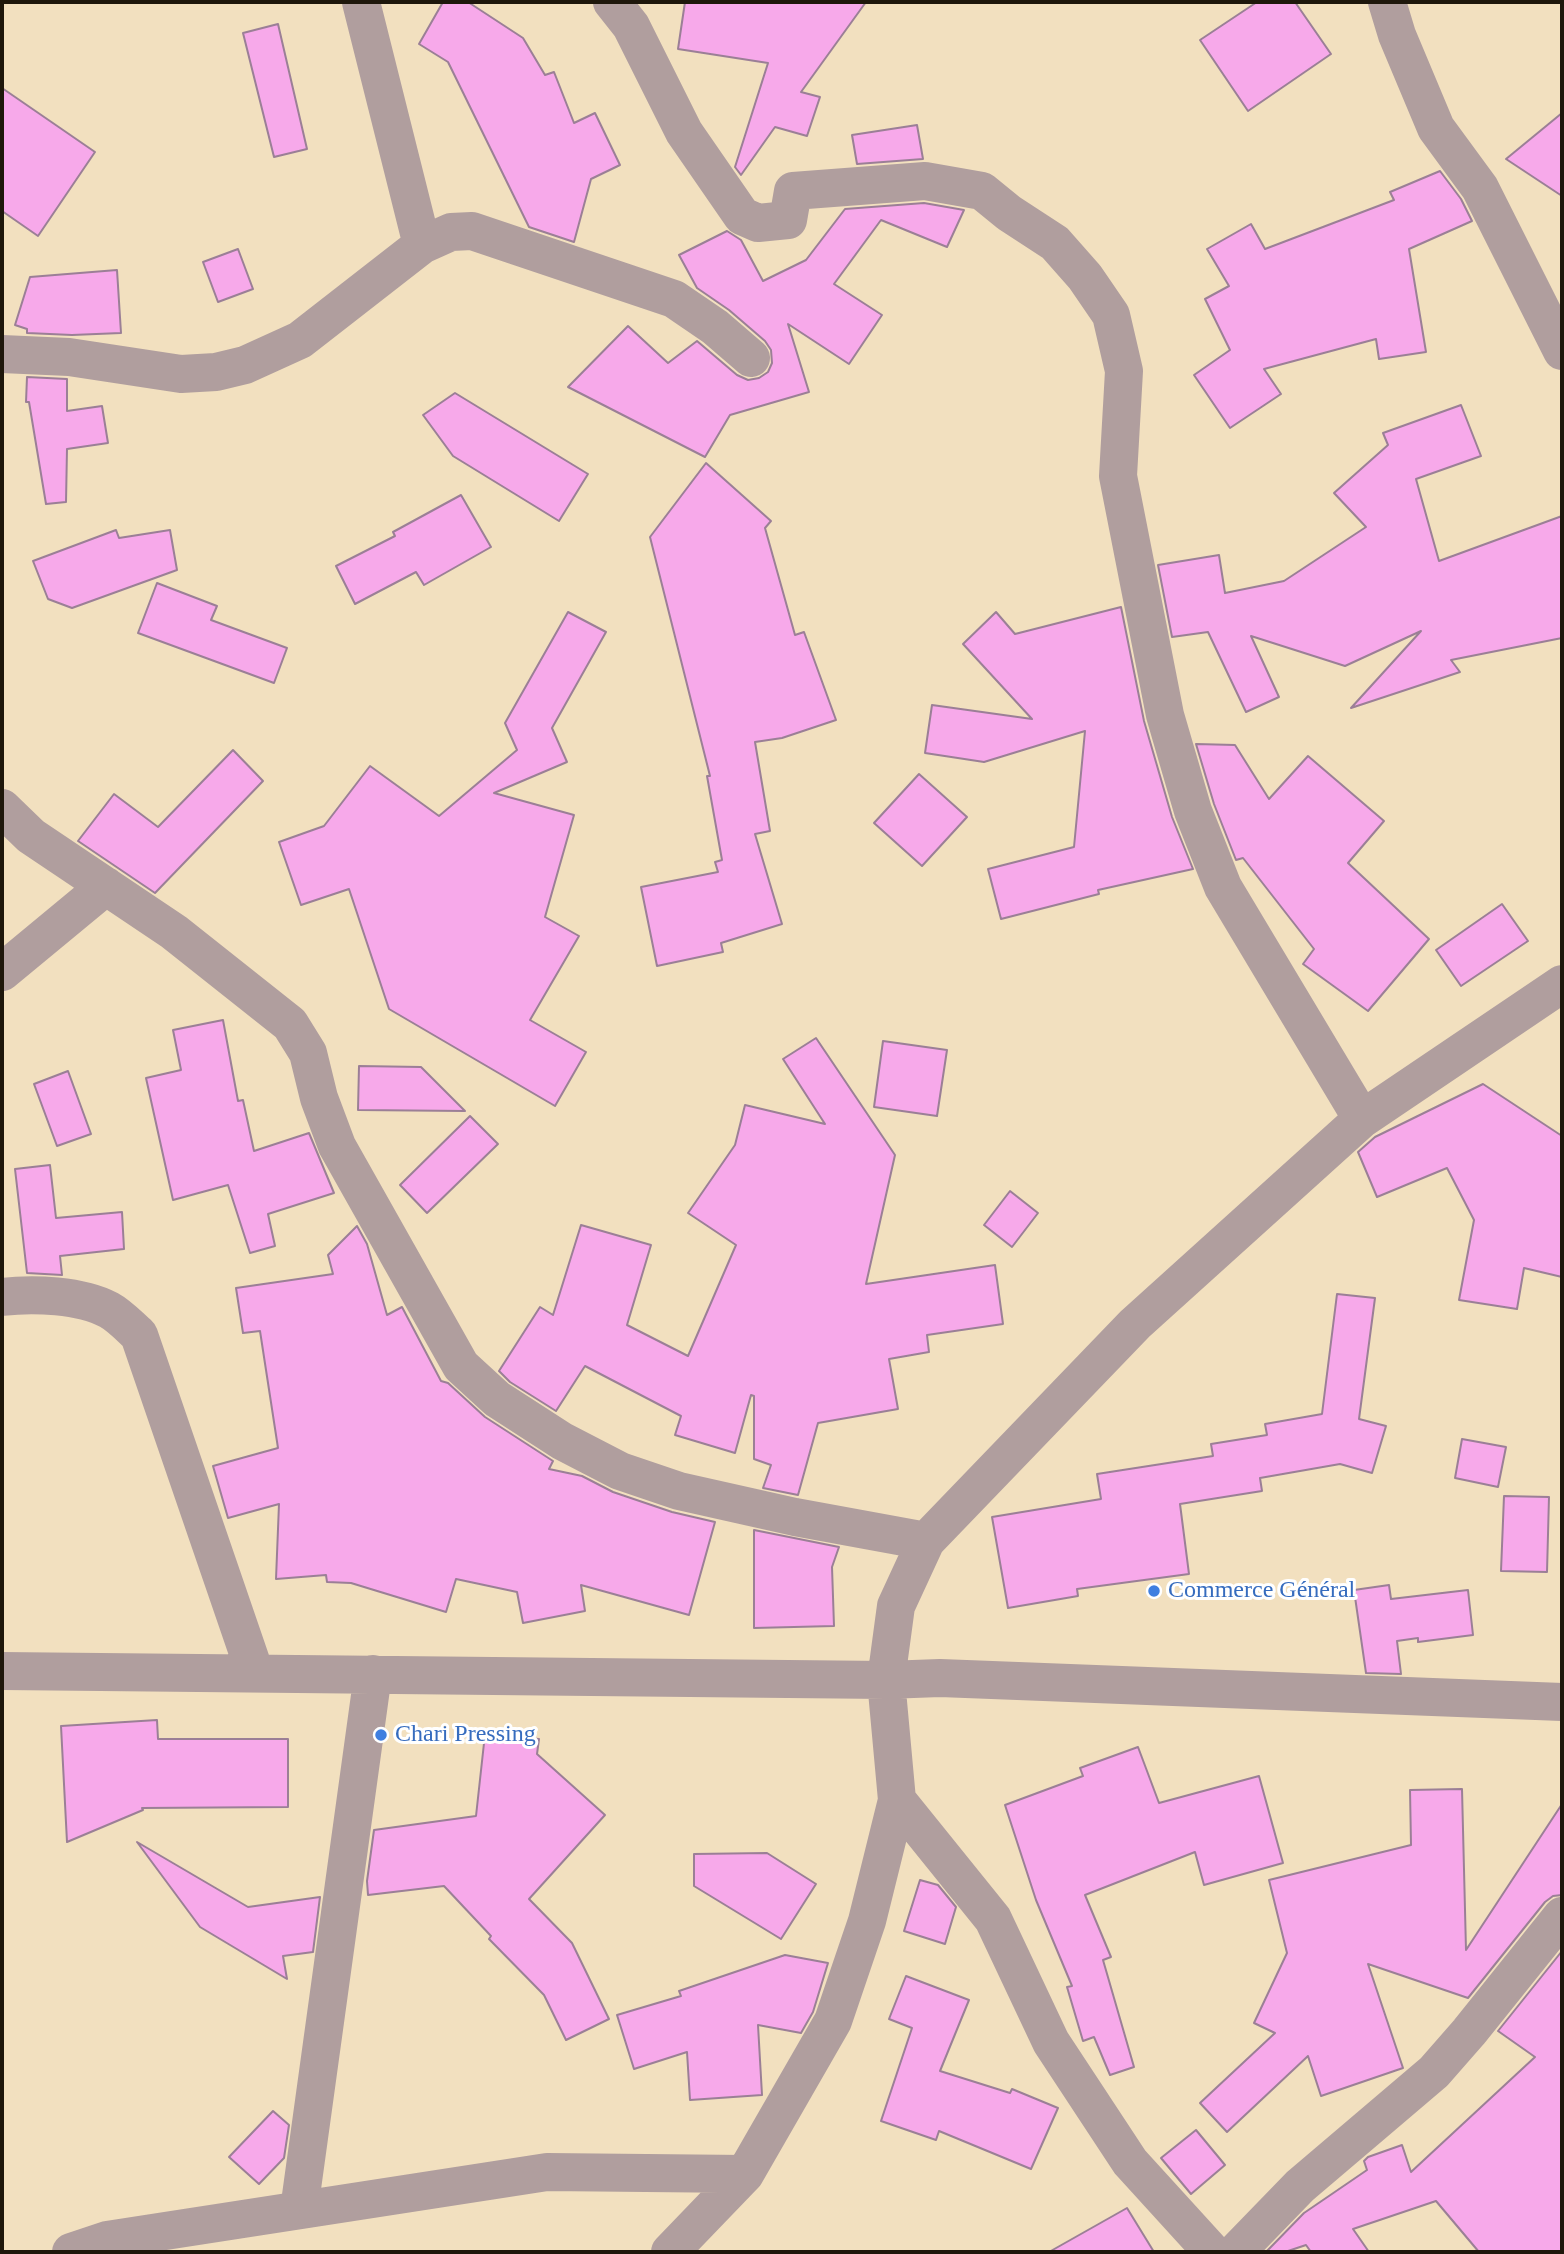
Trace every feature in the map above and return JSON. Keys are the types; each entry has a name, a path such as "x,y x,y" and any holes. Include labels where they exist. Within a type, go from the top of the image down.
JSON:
{"street":[{"path":"360,2 422,245"},
{"path":"612,2 636,36 684,132 742,216 758,223 788,220 793,191 925,181 982,191 1009,213 1055,243 1085,277 1111,315 1125,371 1118,475 1165,715 1193,811 1223,887 1362,1119"},
{"path":"1387,2 1397,35 1436,128 1480,188 1562,351"},
{"path":"2,354 69,358 181,374 216,372 245,365 300,340 422,245 451,232 472,231 674,299 715,327 751,358"},
{"path":"2,808 31,836 174,932 290,1024 308,1053 319,1098 337,1146 461,1367 497,1399 562,1441 620,1471 679,1491 795,1517 926,1541"},
{"path":"2,972 106,886"},
{"path":"670,2252 745,2174 834,2021 867,1921 897,1800 886,1680 896,1605 926,1541 1135,1324 1362,1119 1562,984"},
{"path":"2,1297 66,1297 109,1310 139,1335 255,1673"},
{"path":"2,1671 886,1680 940,1678 1562,1702"},
{"path":"299,2210 373,1674"},
{"path":"897,1800 993,1919 1051,2042 1130,2162 1212,2252"},
{"path":"1236,2252 1300,2186 1434,2072 1562,1916"},
{"path":"71,2252 107,2240 547,2172 745,2174"}],"building":[{"path":"443,2 468,2 523,38 545,75 554,72 574,123 595,113 620,165 591,179 574,242 529,227 448,62 419,44"},
{"path":"685,2 866,2 801,92 820,97 807,136 775,127 741,175 735,167 768,63 678,49"},
{"path":"1257,2 1295,2 1331,54 1248,111 1200,40"},
{"path":"278,24 307,149 274,157 243,33"},
{"path":"2,88 95,152 38,236 2,211"},
{"path":"1562,113 1562,196 1506,159"},
{"path":"917,125 923,159 857,164 852,135"},
{"path":"1440,171 1461,199 1472,221 1409,249 1426,352 1379,359 1376,339 1264,369 1281,394 1230,428 1194,375 1230,350 1205,299 1229,286 1207,249 1251,224 1265,249 1394,200 1390,192"},
{"path":"924,203 964,210 947,247 881,220 834,284 882,315 849,364 788,324 809,392 730,415 705,457 568,387 628,326 668,363 697,341 737,375 748,380 759,378 768,372 772,363 771,350 765,341 729,310 697,288 679,255 727,231 741,240 763,281 806,260 845,209"},
{"path":"238,249 253,289 218,302 203,262"},
{"path":"117,270 121,333 27,333 27,329 15,325 30,277"},
{"path":"27,377 67,379 67,411 102,406 108,443 67,449 66,502 46,504 29,402 26,402"},
{"path":"455,393 588,474 559,521 453,456 423,415"},
{"path":"1461,405 1481,456 1416,479 1439,561 1562,516 1562,638 1451,660 1460,672 1351,708 1421,631 1345,666 1251,636 1279,697 1246,712 1208,632 1172,637 1158,565 1219,555 1225,593 1284,581 1366,527 1334,493 1388,445 1383,433"},
{"path":"706,463 771,521 765,528 795,635 804,632 836,720 782,738 755,742 770,831 755,834 782,924 721,943 723,952 657,966 641,887 718,872 715,862 722,860 707,776 710,776 650,537"},
{"path":"461,495 491,547 424,585 416,572 355,604 336,566 395,536 393,532"},
{"path":"116,530 119,538 170,530 177,570 72,608 48,599 33,561"},
{"path":"157,583 217,606 211,620 287,648 274,683 138,633"},
{"path":"1121,607 1144,721 1172,817 1193,869 1098,890 1099,894 1001,919 988,869 1074,847 1085,731 984,762 925,753 932,705 1032,719 963,644 996,612 1015,634"},
{"path":"568,612 606,632 552,728 567,762 494,793 574,815 545,917 579,936 530,1020 586,1052 555,1106 389,1009 349,889 301,905 279,842 324,826 370,766 439,816 517,750 505,723"},
{"path":"1196,744 1235,745 1269,799 1308,756 1384,821 1348,863 1429,939 1368,1011 1303,964 1314,949 1243,858 1236,860 1214,804"},
{"path":"233,750 263,781 155,893 78,841 114,794 158,827"},
{"path":"919,774 967,817 922,866 874,823"},
{"path":"1502,904 1528,941 1461,986 1436,950"},
{"path":"223,1020 238,1101 243,1100 254,1151 309,1133 334,1193 268,1214 275,1246 250,1253 228,1185 173,1200 146,1078 181,1070 173,1030"},
{"path":"816,1038 895,1155 866,1284 995,1265 1003,1324 927,1335 929,1352 889,1359 898,1409 818,1423 798,1495 763,1488 771,1465 754,1459 754,1396 751,1395 735,1453 675,1435 681,1416 585,1366 556,1411 510,1382 499,1371 540,1307 553,1315 581,1225 651,1245 627,1325 688,1356 736,1245 688,1213 735,1145 745,1105 825,1124 783,1059"},
{"path":"883,1041 947,1050 937,1116 874,1107"},
{"path":"359,1066 421,1067 465,1111 358,1110"},
{"path":"68,1071 91,1134 57,1146 34,1084"},
{"path":"1483,1084 1562,1136 1562,1277 1524,1268 1517,1309 1459,1300 1474,1220 1447,1168 1377,1197 1358,1152 1375,1137"},
{"path":"470,1116 498,1144 427,1213 400,1185"},
{"path":"50,1165 56,1218 122,1212 124,1249 60,1256 62,1275 27,1273 15,1169"},
{"path":"1010,1191 1038,1213 1012,1247 984,1225"},
{"path":"357,1226 367,1244 387,1315 402,1307 441,1381 448,1383 485,1417 553,1461 549,1469 582,1476 613,1492 672,1512 715,1522 689,1615 581,1585 585,1611 523,1623 517,1592 456,1579 446,1612 351,1583 327,1582 326,1575 276,1579 279,1504 228,1518 213,1466 278,1448 260,1331 243,1333 236,1288 333,1274 328,1255"},
{"path":"1337,1294 1375,1298 1359,1419 1386,1426 1372,1473 1340,1464 1260,1478 1262,1491 1180,1504 1189,1574 1077,1589 1078,1596 1008,1608 992,1517 1101,1499 1097,1474 1213,1456 1211,1444 1267,1435 1265,1424 1322,1414"},
{"path":"1462,1439 1506,1447 1498,1487 1455,1478"},
{"path":"1504,1496 1549,1497 1547,1572 1501,1571"},
{"path":"754,1530 839,1547 832,1567 834,1626 754,1628"},
{"path":"1389,1585 1391,1599 1468,1590 1473,1635 1418,1642 1418,1638 1397,1641 1401,1674 1366,1673 1354,1590"},
{"path":"157,1720 158,1739 288,1739 288,1807 142,1808 143,1810 67,1842 61,1726"},
{"path":"485,1734 539,1739 537,1754 605,1815 529,1899 572,1943 609,2019 566,2040 544,1995 489,1939 491,1936 444,1886 368,1895 367,1881 374,1830 476,1816"},
{"path":"1138,1747 1159,1803 1259,1776 1283,1863 1204,1885 1195,1852 1085,1895 1111,1957 1103,1960 1134,2067 1110,2075 1094,2037 1083,2041 1067,1987 1072,1986 1036,1900 1005,1805 1083,1776 1080,1768"},
{"path":"1462,1789 1466,1950 1562,1804 1562,1895 1553,1896 1545,1902 1468,1998 1368,1964 1403,2068 1321,2096 1308,2056 1227,2132 1200,2103 1275,2033 1254,2023 1287,1953 1269,1880 1411,1845 1410,1790"},
{"path":"137,1842 248,1907 320,1897 313,1952 283,1956 287,1979 200,1927"},
{"path":"767,1853 816,1884 781,1939 694,1886 694,1854"},
{"path":"920,1880 938,1885 956,1907 945,1944 904,1931"},
{"path":"1562,1951 1562,2252 1479,2252 1436,2201 1353,2229 1369,2252 1311,2252 1306,2245 1285,2252 1266,2252 1304,2213 1367,2170 1364,2161 1368,2157 1402,2145 1411,2172 1535,2057 1498,2031"},
{"path":"785,1955 828,1963 813,2012 801,2033 758,2025 762,2095 690,2100 687,2052 634,2069 617,2015 681,1996 679,1991"},
{"path":"906,1976 969,2000 940,2071 1010,2093 1012,2089 1058,2108 1031,2169 939,2131 936,2140 881,2121 912,2028 889,2019"},
{"path":"273,2111 289,2125 284,2158 259,2184 229,2157"},
{"path":"1196,2130 1225,2165 1191,2194 1161,2158"},
{"path":"1127,2208 1154,2252 1049,2252"}],"place":[{"name":"Commerce Général","path":"1154,1591"},
{"name":"Chari Pressing","path":"381,1735"}]}
